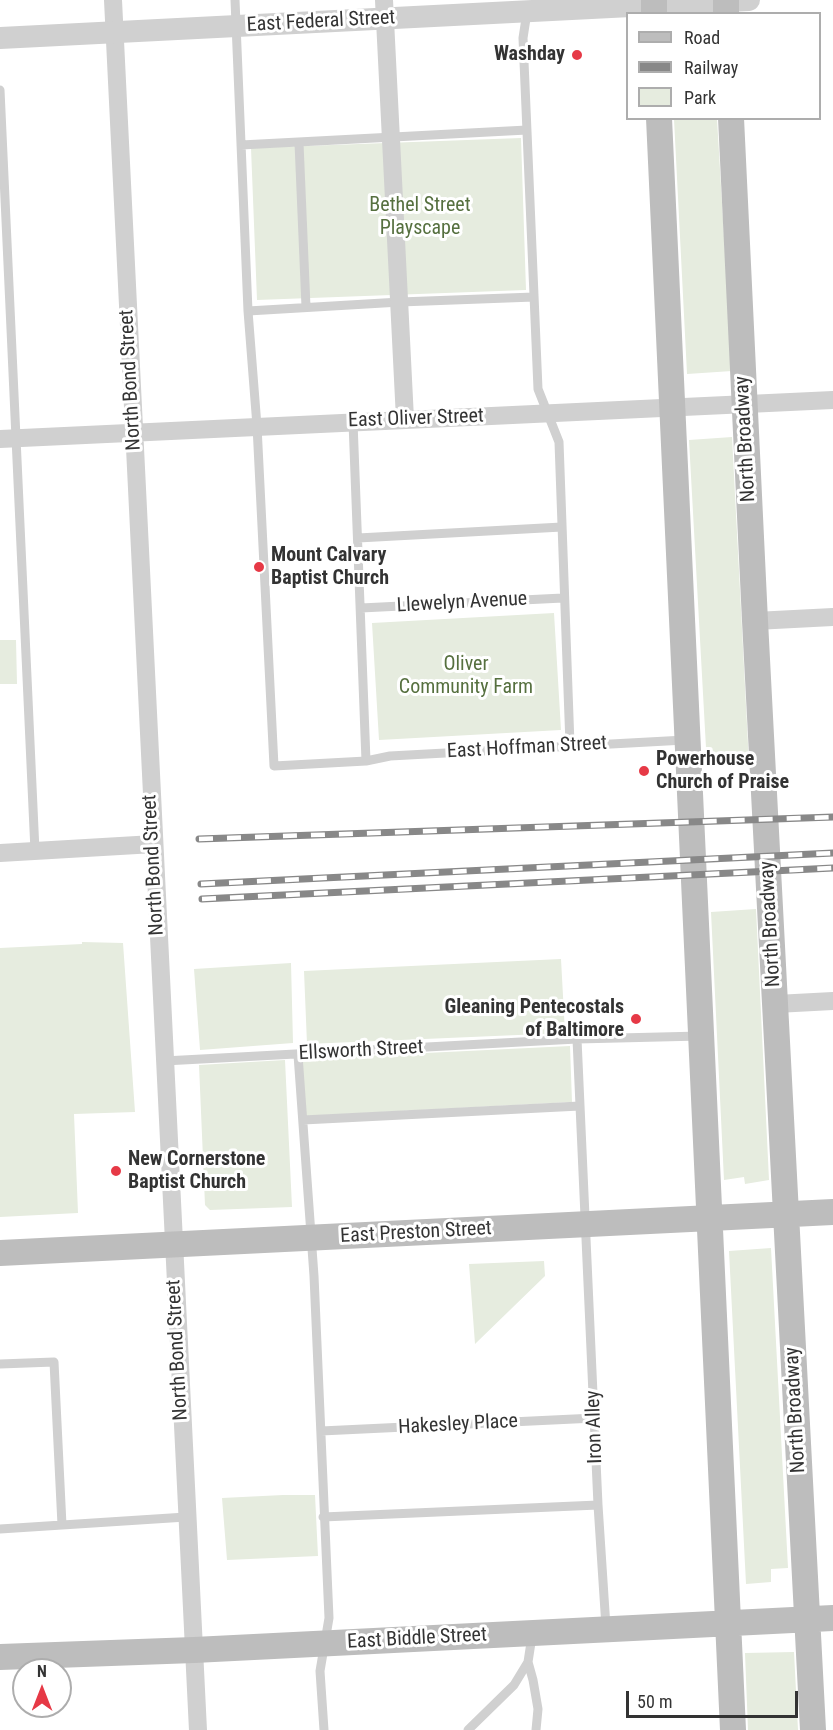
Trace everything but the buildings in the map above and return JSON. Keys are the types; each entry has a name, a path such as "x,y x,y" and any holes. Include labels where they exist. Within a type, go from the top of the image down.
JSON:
{"main road":[{"path":"659,120 733,1730"},
{"name":"North Broadway","path":"731,120 813,1730"},
{"name":"East Preston Street","path":"0,1253 833,1212"},
{"name":"East Biddle Street","path":"0,1658 833,1618"}],"street":[{"name":"North Bond Street","path":"113,0 198,1730"},
{"name":"East Federal Street","path":"0,38 236,26 385,9 732,4"},
{"path":"385,9 405,419"},
{"name":"East Oliver Street","path":"8,439 405,419 745,406 833,400"},
{"path":"755,621 833,616"},
{"path":"0,853 153,844"},
{"path":"776,1004 833,1001"}],"lane":[{"path":"235,0 248,311 257,426"},
{"path":"528,6 523,38 538,389 559,442 570,746"},
{"path":"0,90 8,439 35,851"},
{"path":"241,145 527,130"},
{"path":"299,143 306,307"},
{"path":"248,311 534,297"},
{"path":"353,422 366,761"},
{"name":"East Hoffman Street","path":"257,426 274,766 366,761 390,756 688,740"},
{"path":"358,538 562,527"},
{"name":"Llewelyn Avenue","path":"361,608 563,598"},
{"name":"Ellsworth Street","path":"164,1061 577,1039 702,1036"},
{"name":"Iron Alley","path":"577,1039 598,1505 606,1629"},
{"path":"298,1055 311,1238 329,1618 321,1671 324,1730"},
{"path":"303,1120 580,1106"},
{"path":"0,1364 54,1362 62,1525"},
{"name":"Hakesley Place","path":"321,1431 595,1419"},
{"path":"323,1517 598,1505"},
{"path":"0,1528 186,1517"},
{"path":"532,1633 528,1662 538,1709 536,1730"},
{"path":"468,1730 514,1685 528,1662"}],"green space":[{"path":"674,120 717,120 732,371 687,374"},
{"name":"Bethel Street Playscape","path":"521,138 526,290 257,300 251,148"},
{"path":"732,437 749,763 707,766 689,440"},
{"name":"Oliver Community Farm","path":"554,613 561,730 379,740 372,623"},
{"path":"0,640 16,640 17,684 0,684"},
{"path":"756,909 769,1180 745,1184 744,1177 724,1180 711,912"},
{"path":"82,942 123,943 135,1112 74,1114 78,1213 0,1217 0,948 82,944"},
{"path":"561,959 565,1033 307,1044 304,971"},
{"path":"291,963 293,1043 200,1050 194,969"},
{"path":"570,1046 572,1102 305,1116 302,1059"},
{"path":"285,1060 292,1207 210,1210 205,1205 199,1065"},
{"path":"771,1248 788,1568 771,1569 771,1582 746,1584 729,1251"},
{"path":"544,1261 545,1276 475,1344 469,1264"},
{"path":"315,1495 318,1556 227,1560 222,1498"},
{"path":"794,1652 798,1730 748,1730 745,1653"}],"railway":[{"path":"199,839 833,817"},
{"path":"201,884 833,853"},
{"path":"202,899 833,868"}],"place":[{"name":"Washday","path":"577,55"},
{"name":"Mount Calvary Baptist Church","path":"259,567"},
{"name":"Powerhouse Church of Praise","path":"644,771"},
{"name":"Gleaning Pentecostals of Baltimore","path":"636,1019"},
{"name":"New Cornerstone Baptist Church","path":"116,1171"}]}
